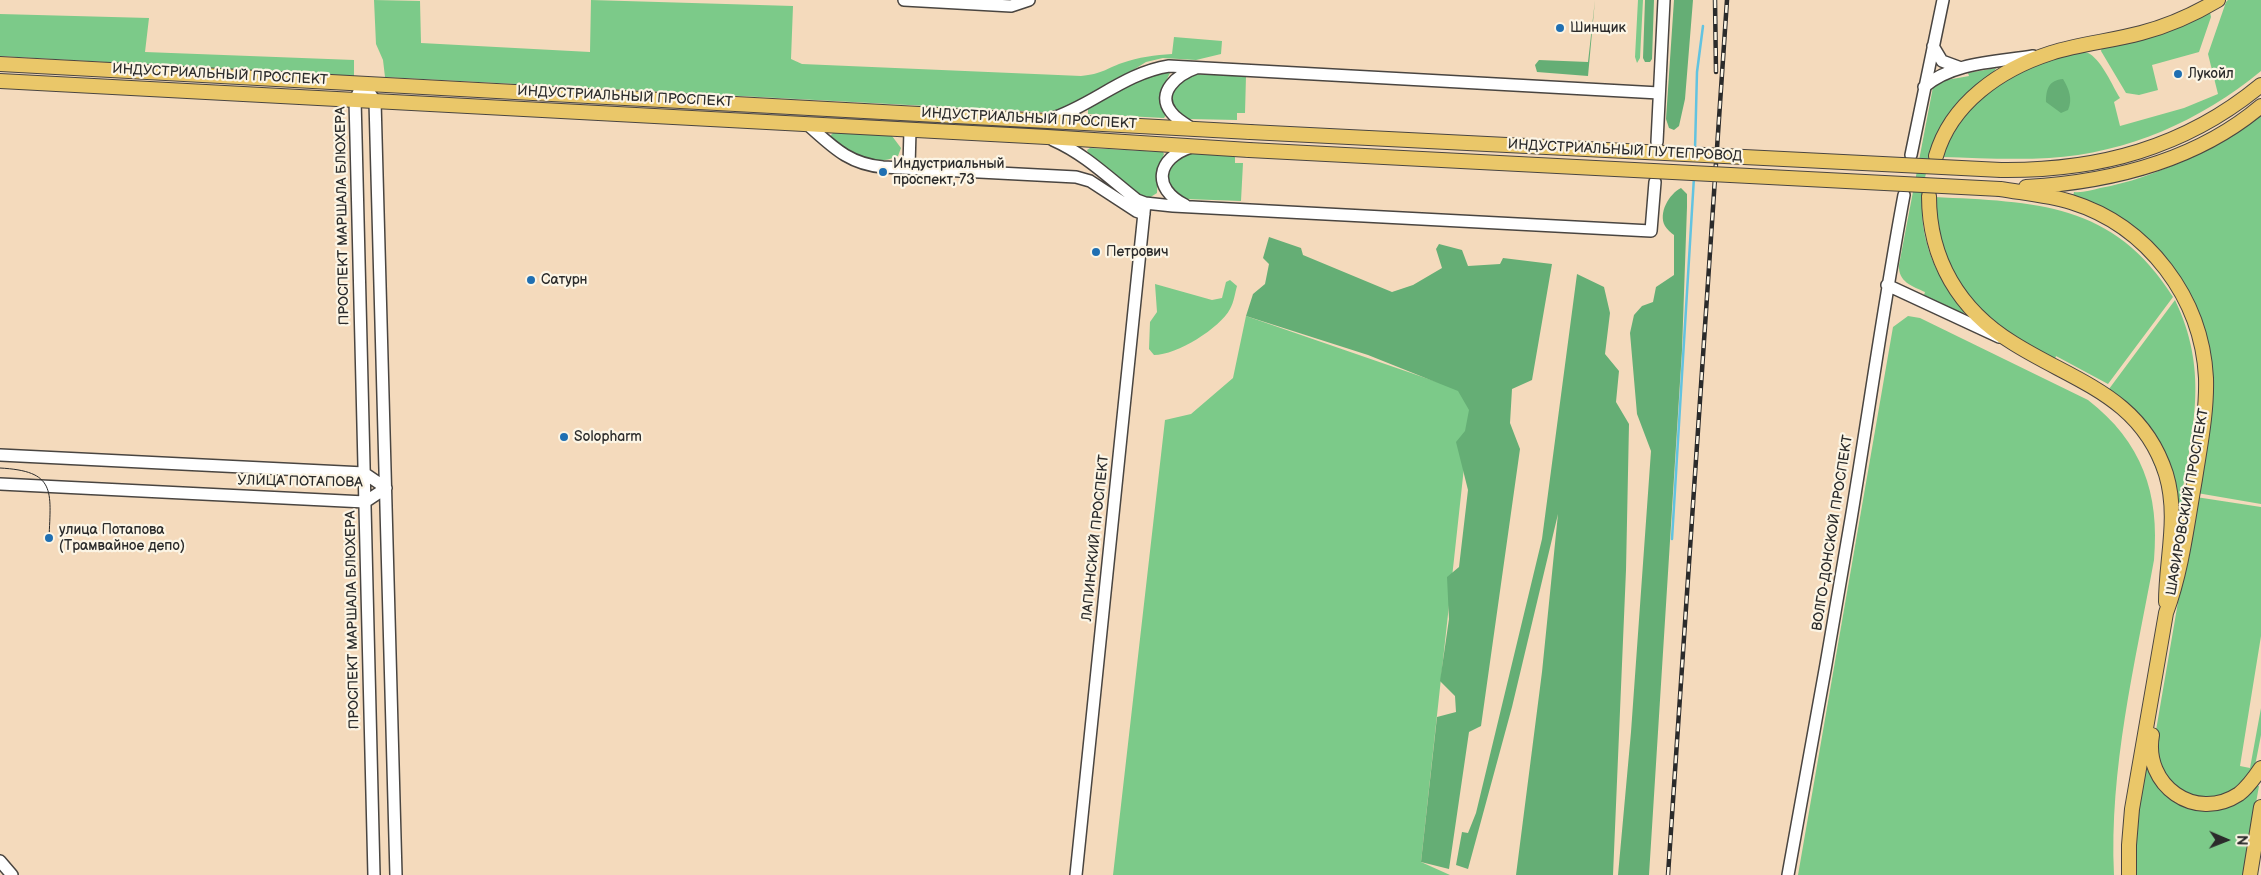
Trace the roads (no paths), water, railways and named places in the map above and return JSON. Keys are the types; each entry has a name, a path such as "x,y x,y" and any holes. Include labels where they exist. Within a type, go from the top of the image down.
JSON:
{"main road":[{"path":"1936,156 1945,134 1954,119 1979,92 2008,72 2052,53 2161,27 2199,11 2218,0"},
{"name":"ИНДУСТРИАЛЬНЫЙ ПРОСПЕКТ","path":"0,64 1250,132"},
{"name":"ИНДУСТРИАЛЬНЫЙ ПРОСПЕКТ","path":"0,81 1047,137 1249,150"},
{"name":"ИНДУСТРИАЛЬНЫЙ ПУТЕПРОВОД","path":"1250,132 2001,170 2070,167 2131,155 2172,140 2205,124 2261,85"},
{"path":"2000,189 2072,184 2134,171 2161,162 2206,141 2261,106"},
{"name":"ИНДУСТРИАЛЬНЫЙ ПУТЕПРОВОД","path":"1249,150 2000,189"},
{"name":"ШАФИРОВСКИЙ ПРОСПЕКТ","path":"2000,189 2071,202 2094,211 2121,226 2149,248 2163,264 2180,290 2192,314 2205,366 2204,417 2176,586 2166,613"},
{"name":"ШАФИРОВСКИЙ ПРОСПЕКТ","path":"1929,196 1932,233 1938,256 1952,285 1975,315 2014,344 2106,394 2122,406 2145,432 2166,475 2173,525 2166,585 2166,613 2132,809 2128,845 2129,875"},
{"path":"2150,703 2154,722 2151,742 2152,761 2159,777 2174,794 2193,802 2206,804 2219,802 2240,793 2261,768"},
{"path":"2250,875 2261,807"}],"street":[{"path":"904,0 1011,6 1029,0"},
{"path":"1657,142 1664,0"},
{"path":"1911,155 1942,0"},
{"path":"1933,46 1942,61 1961,68"},
{"path":"1924,87 1940,75 1961,68 2052,53"},
{"path":"1048,120 1070,113 1119,84 1151,69 1169,66 1199,66 1659,93"},
{"path":"1193,129 1170,111 1166,100 1172,81 1181,74 1199,66"},
{"path":"363,83 375,101 396,875"},
{"name":"ПРОСПЕКТ МАРШАЛА БЛЮХЕРА","path":"363,83 355,100 374,875"},
{"path":"807,124 850,159 858,163 875,166 1076,177 1090,181 1136,211 1189,207 1651,231 1655,182"},
{"path":"909,168 910,130"},
{"path":"1047,137 1072,148 1137,200 1144,209"},
{"path":"1189,207 1170,196 1165,188 1162,177 1163,168 1170,158 1180,151 1193,146"},
{"name":"ВОЛГО-ДОНСКОЙ ПРОСПЕКТ","path":"1788,875 1851,518 1887,285 1904,195"},
{"name":"ЛАПИНСКИЙ ПРОСПЕКТ","path":"1076,875 1144,209"},
{"path":"1887,285 2014,344"},
{"name":"УЛИЦА ПОТАПОВА","path":"0,455 364,473 386,488 365,502 0,484"},
{"path":"0,861 12,875"}],"waterway":[{"path":"1695,149 1697,72 1703,26"},
{"path":"1672,539 1694,177"}],"tram line":[{"path":"0,468 32,473 41,479 46,486 50,507 49,538"}],"railway":[{"path":"1715,0 1716,72"},
{"path":"1668,875 1727,0"}],"place":[{"name":"Шинщик","path":"1560,28"},
{"name":"Лукойл","path":"2178,74"},
{"name":"Индустриальный проспект, 73","path":"883,172"},
{"name":"Петрович","path":"1096,252"},
{"name":"Сатурн","path":"531,280"},
{"name":"Solopharm","path":"564,437"},
{"name":"улица Потапова (Трамвайное депо)","path":"49,538"}]}
